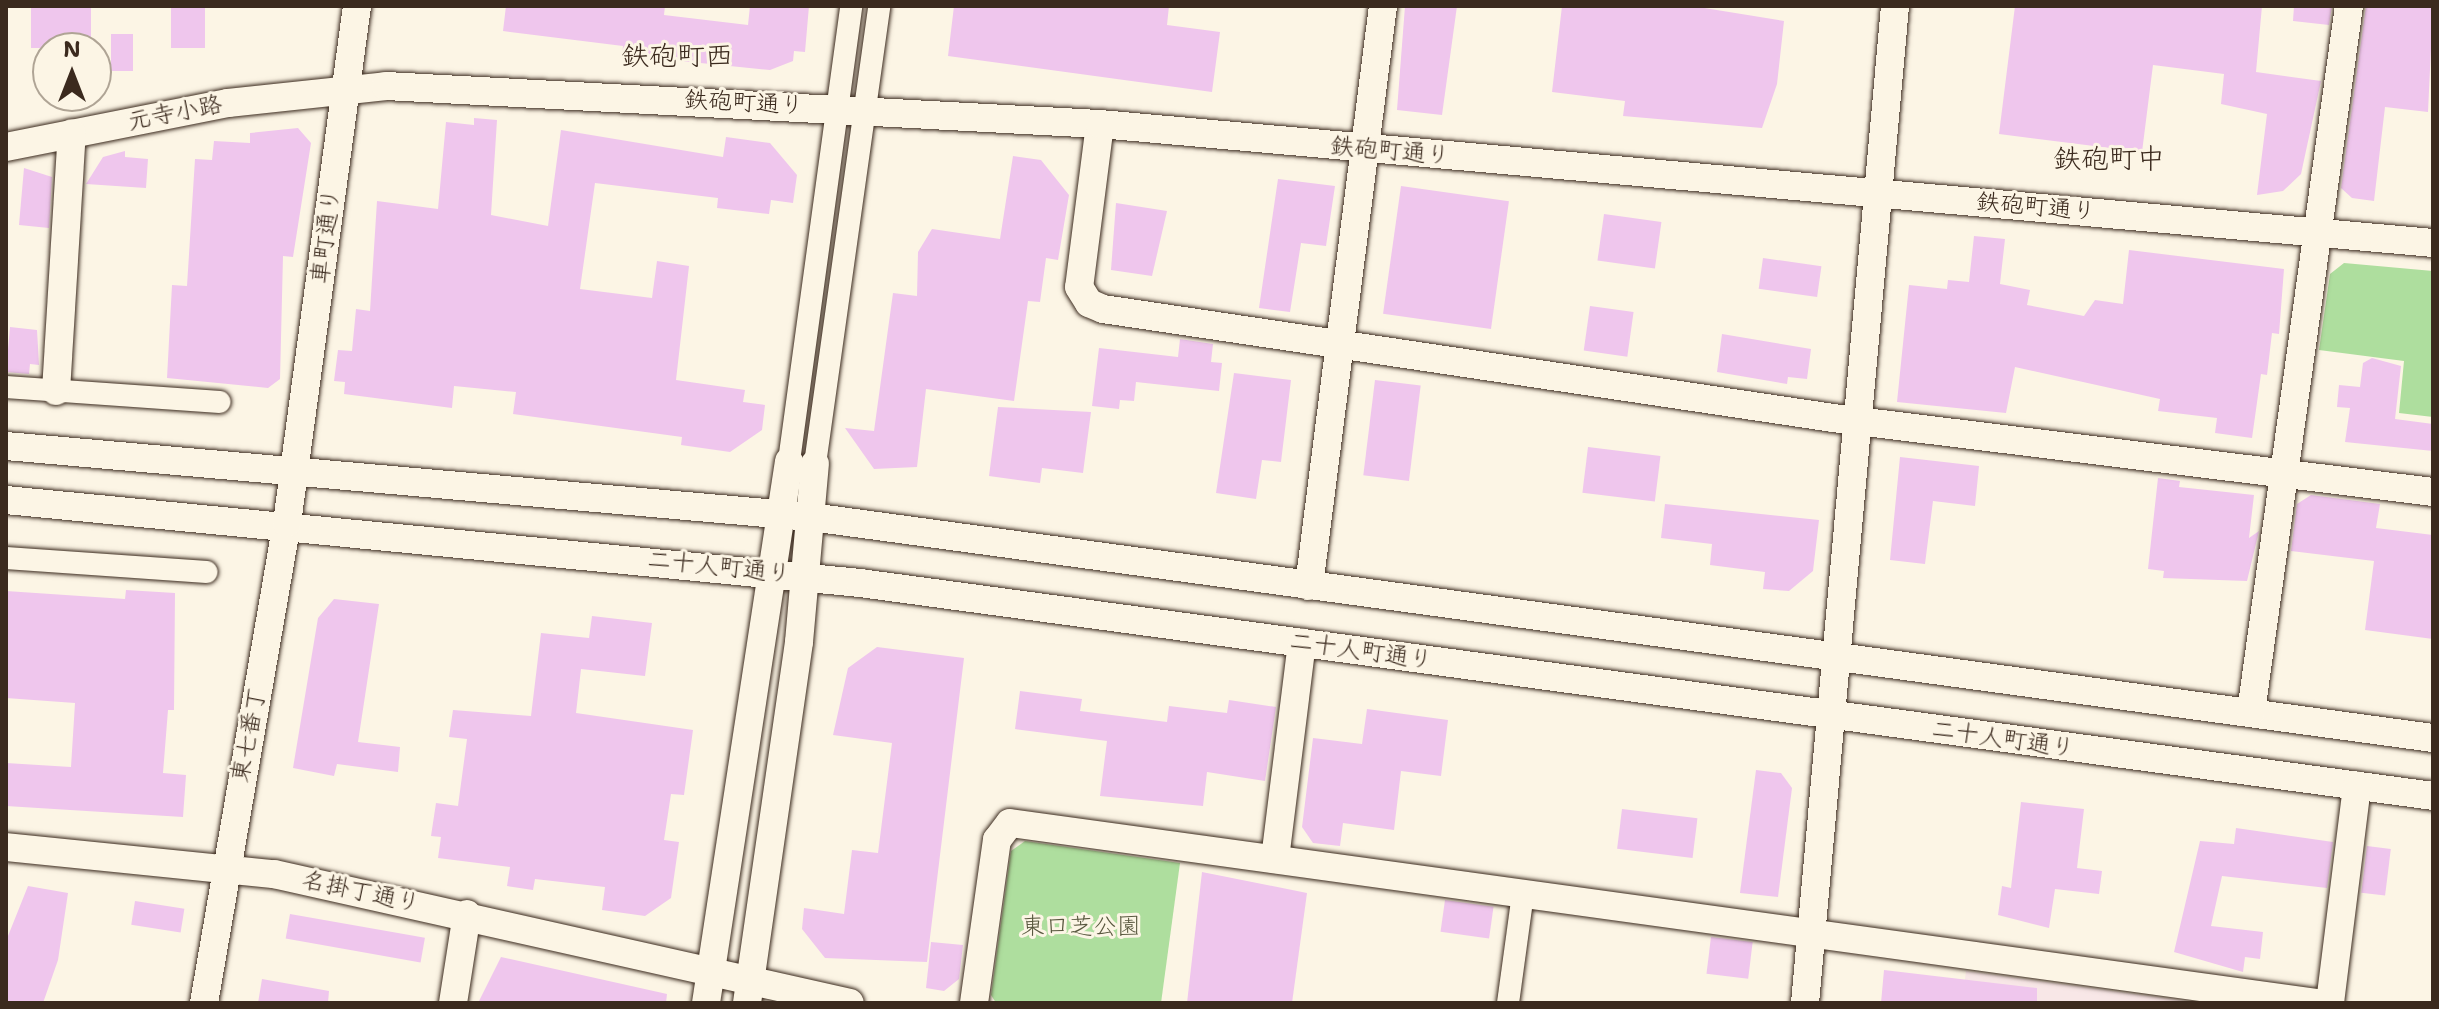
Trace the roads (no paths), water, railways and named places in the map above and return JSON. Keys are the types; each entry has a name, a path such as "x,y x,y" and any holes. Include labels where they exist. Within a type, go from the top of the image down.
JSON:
{"street":[{"name":"車町通り","path":"295,467 357,6"},
{"path":"749,990 805,576 811,517 802,463 836,108 851,6"},
{"path":"706,1003 768,572 779,514 802,463 865,110 879,6"},
{"path":"1309,586 1383,6"},
{"path":"1805,1003 1834,716 1895,6"},
{"path":"2251,712 2349,6"},
{"name":"鉄砲町通り","path":"345,89 836,108 1100,124 2433,243"},
{"name":"元寺小路","path":"6,147 72,133 345,89"},
{"path":"1100,124 1079,287 1089,303 1340,344 1859,421 2433,492"},
{"path":"56,391 72,133"},
{"path":"6,387 219,402"},
{"path":"6,446 295,467 811,517 2433,738"},
{"name":"東七番丁","path":"204,1003 295,467"},
{"name":"二十人町通り","path":"6,500 287,523 805,576 2433,796"},
{"path":"6,558 207,572"},
{"path":"1275,859 1302,643"},
{"path":"2330,1003 2357,786"},
{"path":"974,1003 997,840 1010,823 2318,1003"},
{"name":"名掛丁通り","path":"6,847 225,868 467,914 711,968 749,990 850,1003"},
{"path":"1508,1003 1523,894"},
{"path":"453,1003 467,914"}],"district":[{"name":"鉄砲町西","path":"677,55"},
{"name":"鉄砲町中","path":"2109,158"}],"park label":[{"name":"東口芝公園","path":"1081,927"}]}
